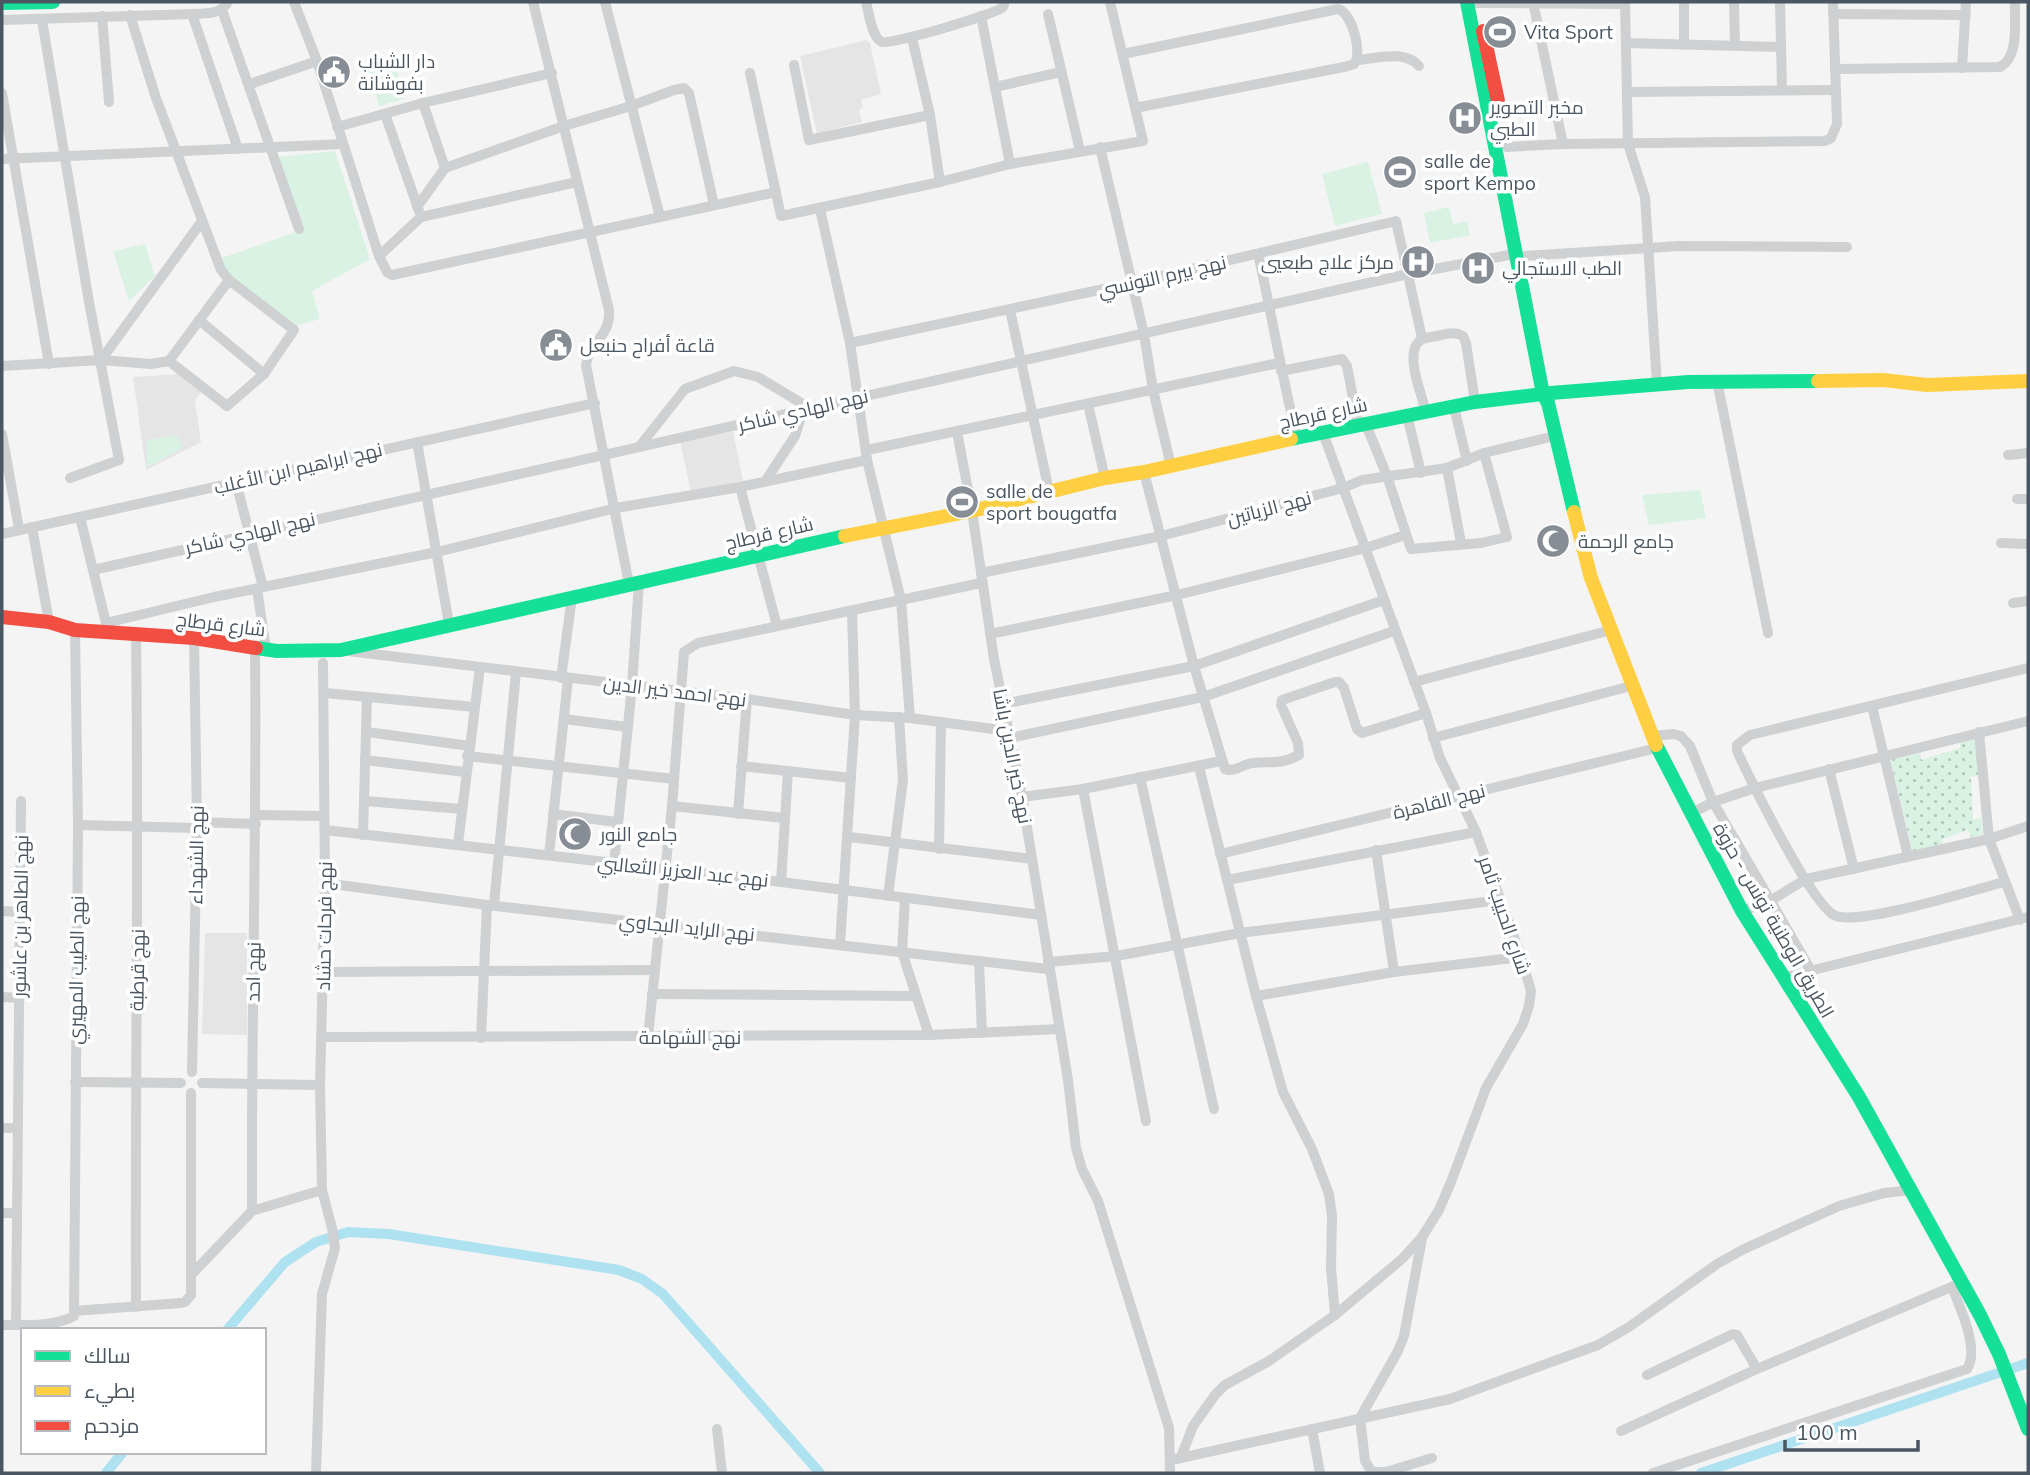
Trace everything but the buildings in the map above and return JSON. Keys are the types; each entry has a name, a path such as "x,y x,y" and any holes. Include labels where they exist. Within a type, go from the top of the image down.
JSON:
{"street":[{"path":"2,3 53,2"},
{"path":"294,2 317,61 379,256 387,272 392,275 776,192"},
{"path":"533,2 607,297 610,320 586,360 604,455 634,583 632,686 614,864"},
{"path":"605,2 660,216"},
{"path":"866,2 875,35 881,41 912,38 981,16 1001,8 1004,2"},
{"path":"750,72 781,216 820,209 1010,164 1143,141 1110,2"},
{"path":"1306,2 1309,14"},
{"path":"1473,2 1625,3 1628,144 1645,197 1657,385"},
{"name":"الطريق الوطنية تونس - حزوة","path":"1473,2 1507,147 1519,255"},
{"name":"الطريق الوطنية تونس - حزوة","path":"1473,2 1519,255 1543,339 1547,397 1555,436 1584,553 1632,686 1654,742 1742,911 1859,1097 1912,1190 1957,1284 1999,1354 2028,1430"},
{"path":"1684,2 1684,44"},
{"path":"1734,2 1735,45"},
{"path":"1780,2 1782,90"},
{"path":"1507,147 1825,141 1835,132 1833,2"},
{"path":"1917,15 1918,2"},
{"path":"1962,68 1966,2"},
{"path":"1835,69 2000,67 2010,59 2013,51 2015,2"},
{"path":"1533,3 1563,144"},
{"path":"2,20 192,14 225,6 299,229"},
{"path":"1124,54 1338,9 1344,10 1349,16 1358,60"},
{"path":"192,14 238,149"},
{"path":"1048,14 1080,151"},
{"path":"1833,14 1966,15"},
{"path":"2,366 101,360 132,364 169,361 227,406 264,373 295,330 229,280 218,264 176,152 130,15"},
{"path":"102,16 109,102"},
{"path":"981,16 1010,164"},
{"path":"42,20 119,460 70,478"},
{"path":"912,38 930,115 940,182"},
{"path":"1626,43 1781,47"},
{"path":"1135,108 1344,67 1358,60 1401,56 1410,58 1419,66"},
{"path":"250,84 317,61"},
{"path":"793,65 809,140 930,115"},
{"path":"995,87 1061,72"},
{"path":"337,127 423,103 552,74"},
{"path":"379,256 419,212 445,168 684,88 689,93 714,205"},
{"path":"1627,92 1835,90"},
{"path":"2,93 7,159 49,364"},
{"path":"423,103 445,168"},
{"path":"385,114 419,212"},
{"path":"7,159 64,154 343,144"},
{"path":"1100,147 1144,334 1153,390 1171,466"},
{"path":"419,212 577,182"},
{"path":"820,209 850,343 867,455 901,600 903,780 888,896"},
{"name":"نهج بيرم التونسي","path":"850,343 1132,284 1396,220 1422,338"},
{"path":"101,360 202,221"},
{"name":"نهج الهادي شاكر","path":"93,570 1408,274 1519,255 1648,248 1847,247"},
{"path":"1258,254 1297,438"},
{"path":"169,361 229,280"},
{"path":"1010,310 1049,491"},
{"path":"199,320 264,373"},
{"path":"1426,412 1412,354 1415,345 1422,338 1451,333 1463,336 1468,349 1475,402"},
{"path":"80,517 106,628 129,616 437,552 616,508 740,487 1033,414 1280,367 1342,359 1347,366 1362,423 1387,476 1411,548 1461,543 1481,544 1507,537 1485,453"},
{"path":"639,447 685,389 734,372 758,377 807,410 795,436 766,480"},
{"name":"شارع قرطاج","path":"2,617 49,622 75,630 106,628 277,651 341,650 883,527 972,511 1105,478 1144,472 1362,423 1475,402 1717,382 1882,380 1927,385 2028,381"},
{"path":"1717,382 1768,633"},
{"name":"نهج ابراهيم ابن الأغلب","path":"2,534 595,403"},
{"path":"1088,404 1105,478"},
{"path":"1454,407 1467,461"},
{"path":"1407,415 1421,473"},
{"name":"نهج خير الدين باشا","path":"957,432 990,634 1022,797 1078,1158 1098,1201 1169,1428 1170,1473"},
{"name":"شارع الحبيب ثامر","path":"1181,1457 1193,1426 1214,1395 1225,1385 1269,1360 1335,1315 1402,1259 1422,1237 1439,1210 1486,1088 1523,1024 1529,1006 1531,991 1521,957 1476,832 1433,738 1323,433"},
{"path":"2,434 19,529"},
{"name":"نهج الزياتين","path":"682,692 684,652 698,643 901,600 981,578 1161,536 1343,488 1362,480 1447,468 1485,453 1555,436"},
{"path":"417,442 449,624"},
{"path":"2008,455 2028,453"},
{"path":"1447,468 1461,543"},
{"path":"1144,472 1194,666 1227,771 1250,763 1273,763 1299,755 1298,743 1281,705 1282,700 1335,682 1339,682 1344,688 1357,729 1362,733 1426,713"},
{"name":"نهج احد","path":"236,482 260,588 251,1083 252,1211"},
{"path":"740,487 777,626"},
{"path":"32,527 49,622"},
{"path":"990,634 1177,595 1366,548 1405,535"},
{"path":"2001,543 2028,544"},
{"path":"549,855 564,719 572,597"},
{"path":"1003,704 1194,666 1384,600"},
{"path":"2013,603 2028,601"},
{"path":"840,944 855,715 852,611"},
{"name":"نهج الطيب المهيري","path":"74,1311 78,825 75,630"},
{"path":"1414,682 1611,630"},
{"name":"نهج احمد خير الدين","path":"341,650 747,699 855,715 941,722 1009,735 1203,697 1394,631"},
{"name":"نهج قرطبة","path":"136,634 139,826 135,1083 136,1307"},
{"name":"نهج الشهداء","path":"191,1072 197,825 194,638"},
{"name":"نهج فرحات حشاد","path":"316,1473 322,1294 335,1248 322,1190 320,1085 325,883 323,663"},
{"path":"458,844 480,667"},
{"path":"2004,882 1899,910 1847,918 1831,914 1806,879 1755,788 1737,751 1737,745 1750,735 2028,668"},
{"path":"481,1038 491,905 500,850 516,671"},
{"path":"1433,738 1632,686"},
{"path":"648,1037 682,692"},
{"path":"325,693 475,707"},
{"path":"363,835 368,697"},
{"path":"738,814 747,699"},
{"path":"1872,706 1908,856"},
{"path":"564,719 627,727"},
{"path":"1690,814 1713,802 1755,788 2028,721"},
{"path":"939,849 941,722"},
{"path":"367,732 558,768 674,779"},
{"path":"1784,977 2024,919 2004,882 1989,839 1979,732"},
{"path":"1654,742 1674,734 1685,739 1713,802 1812,972"},
{"name":"نهج القاهرة","path":"1220,854 1459,796 1654,742"},
{"path":"365,760 466,772"},
{"path":"1022,797 1223,764"},
{"path":"741,766 851,778"},
{"path":"1199,767 1256,996 1283,1091 1312,1149 1329,1194 1335,1315"},
{"path":"1829,769 1854,869"},
{"path":"781,882 788,771"},
{"path":"1140,777 1214,1109"},
{"path":"1083,789 1146,1121"},
{"name":"نهج الطاهر بن عاشور","path":"16,1325 21,801"},
{"path":"365,801 462,809"},
{"path":"671,806 784,818"},
{"path":"553,814 617,822"},
{"path":"78,825 197,825 324,816"},
{"path":"1742,911 1770,901 1806,879 1989,839 2028,826"},
{"name":"نهج عبد العزيز الثعالبي","path":"325,830 665,868 1041,915"},
{"path":"1227,880 1476,832"},
{"path":"849,837 1032,859"},
{"path":"1376,850 1394,972"},
{"name":"نهج الرايد البجاوي","path":"325,883 491,905 979,961 1048,965 1177,946 1240,933 1500,900"},
{"path":"905,898 902,952 914,996 929,1035"},
{"path":"2,911 20,912"},
{"path":"1256,996 1394,972 1521,957"},
{"path":"979,961 982,1033"},
{"path":"322,972 655,970"},
{"path":"652,993 914,996"},
{"path":"2,997 19,998"},
{"name":"نهج الشهامة","path":"322,1037 929,1035 1059,1029"},
{"path":"191,1072 199,1075 202,1083 199,1090 191,1093 184,1090 181,1083 184,1075 191,1072"},
{"path":"75,1082 181,1083"},
{"path":"202,1083 320,1085"},
{"path":"2,1325 69,1319 74,1316 74,1311 185,1302 191,1295 191,1093"},
{"path":"2,1128 17,1128"},
{"path":"192,1274 252,1211 322,1190"},
{"path":"1169,1460 1450,1399 1598,1345 1629,1327 1717,1264 1839,1206 1884,1193 1912,1190"},
{"path":"2,1213 18,1213"},
{"path":"1422,1237 1404,1336 1360,1418 1365,1461 1372,1472 1386,1472 1432,1458"},
{"path":"1621,1431 1757,1369 1957,1284 1971,1345 1971,1361 1967,1369 1653,1473"},
{"path":"1647,1375 1733,1334 1737,1335 1757,1369"},
{"path":"718,1429 722,1473"},
{"path":"1312,1429 1320,1473"}],"shaded area":[{"path":"866,40 870,43 881,94 861,100 863,108 859,110 862,122 817,134 800,56"},
{"path":"180,374 201,392 195,401 201,442 146,470 133,377"},
{"path":"733,432 743,481 691,492 680,441"},
{"path":"205,933 247,933 247,1035 202,1034"}],"green space":[{"path":"394,59 404,99 379,106 367,65"},
{"path":"335,151 370,259 312,291 320,319 295,326 232,278 219,259 302,230 278,157"},
{"path":"1368,162 1382,214 1335,226 1322,174"},
{"path":"1449,207 1453,224 1467,221 1470,235 1430,243 1424,213"},
{"path":"145,244 155,276 129,301 113,251"},
{"path":"177,435 183,448 147,467 146,440"},
{"path":"1700,490 1706,518 1649,525 1642,495"},
{"path":"1976,739 1979,775 1971,777 1973,820 1981,818 1983,834 1972,838 1968,830 1942,839 1943,846 1913,852 1890,760 1920,753 1921,760 1960,748 1960,743"}],"waterway":[{"path":"229,1328 285,1262 316,1242 348,1232 389,1234 619,1270 642,1279 663,1294 820,1473"},
{"path":"1701,1473 2028,1363"},
{"path":"106,1473 121,1454"}],"traffic: fast":[{"path":"2,3 53,2"},
{"path":"1467,2 1543,394 1548,403 1574,512"},
{"path":"1291,439 1475,402 1551,393 1688,382 1818,381"},
{"path":"256,648 277,651 341,650 845,536"},
{"path":"1656,745 1742,911 1859,1097 1980,1315 1999,1354 2028,1429"}],"traffic: slow":[{"path":"1818,381 1883,380 1927,385 2028,381"},
{"path":"845,536 972,511 1105,478 1144,472 1291,439"},
{"path":"1574,512 1591,578 1656,745"}],"traffic: jam":[{"path":"1483,31 1498,101"},
{"path":"2,617 49,622 75,630 194,638 256,648"}],"place":[{"name":"Vita Sport","path":"1500,32"},
{"name":"دار الشباب بفوشانة","path":"334,72"},
{"name":"مخبر التصوير الطبي","path":"1465,118"},
{"name":"salle de sport Kempo","path":"1400,172"},
{"name":"مركز علاج طبعيي","path":"1418,262"},
{"name":"الطب الاستجالي","path":"1478,268"},
{"name":"قاعة أفراح حنبعل","path":"556,345"},
{"name":"salle de sport bougatfa","path":"962,502"},
{"name":"جامع الرحمة","path":"1553,541"},
{"name":"جامع النور","path":"575,834"}]}
